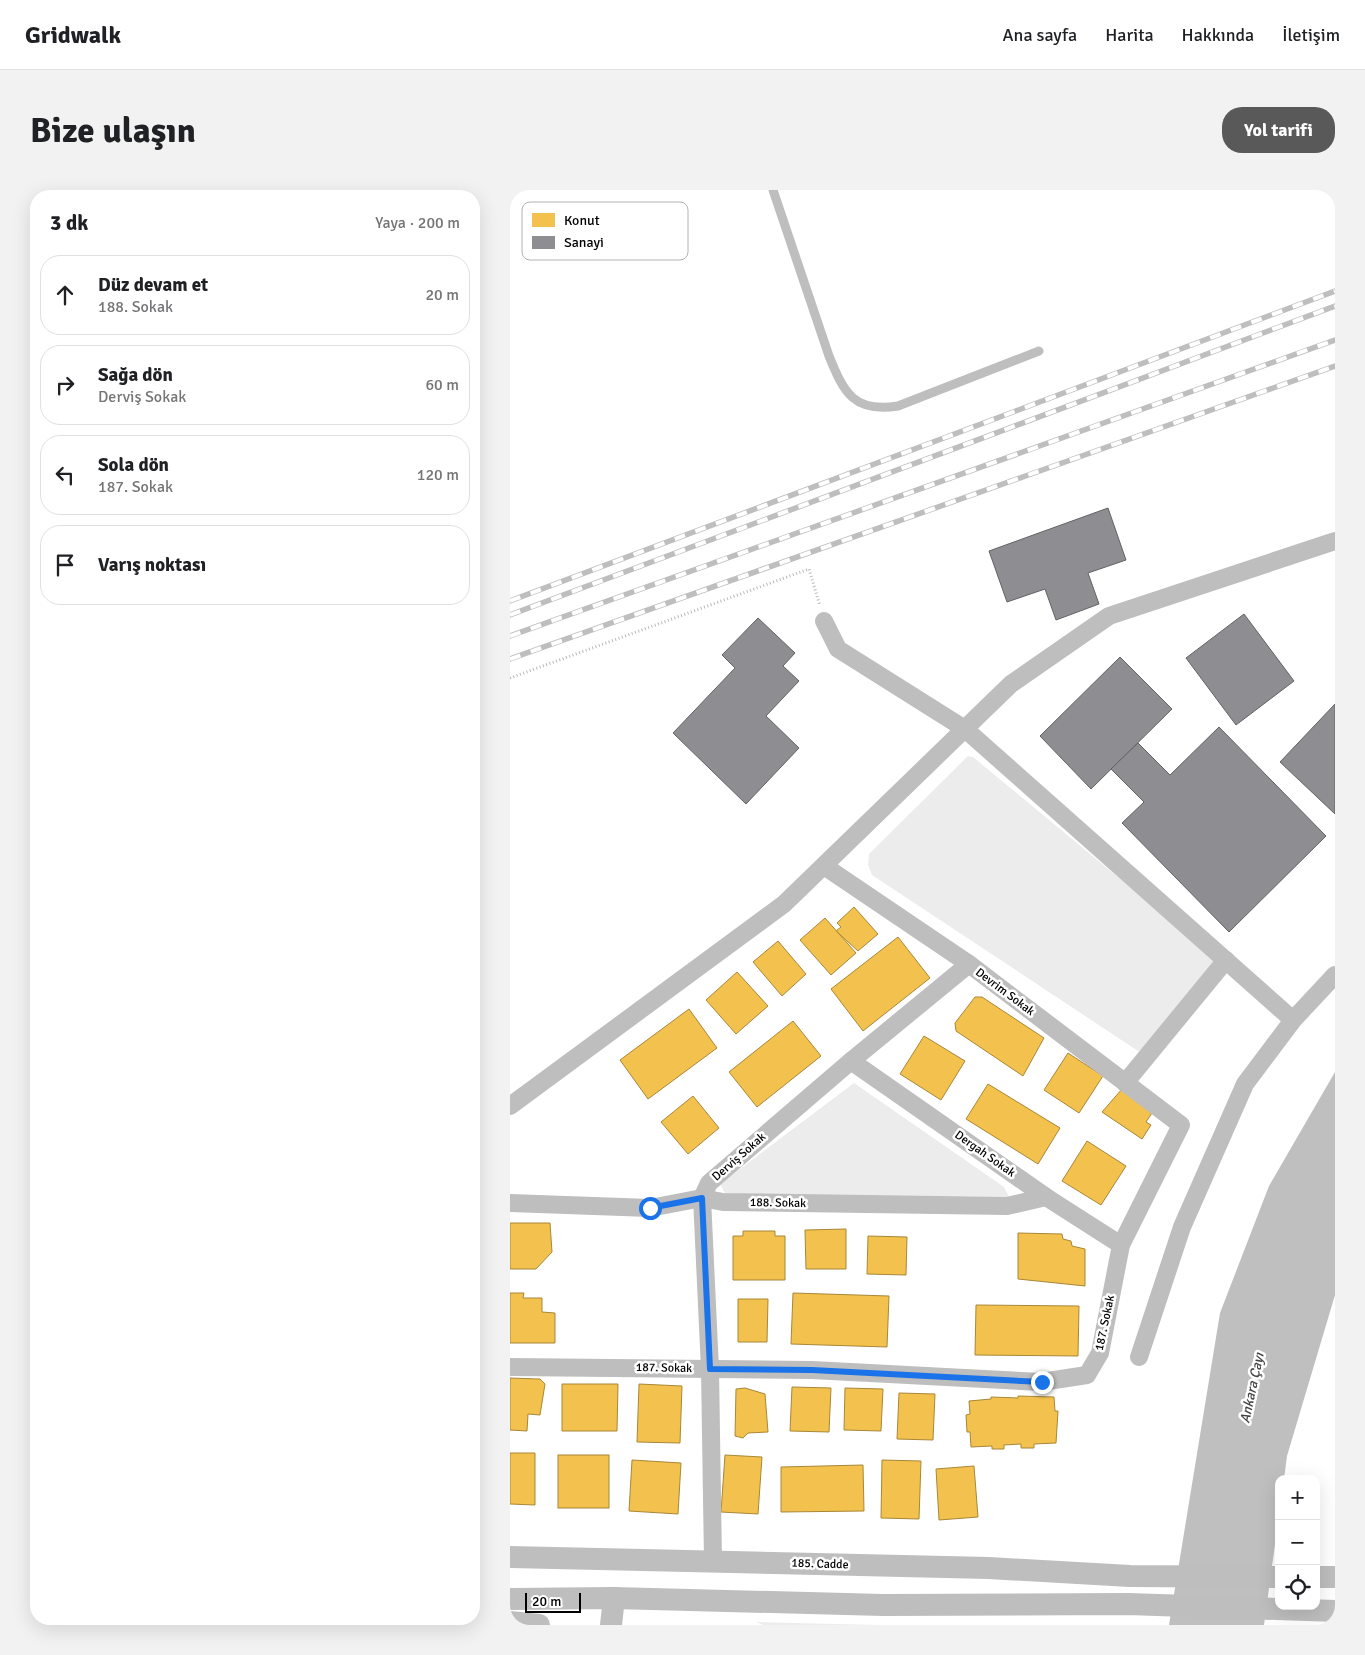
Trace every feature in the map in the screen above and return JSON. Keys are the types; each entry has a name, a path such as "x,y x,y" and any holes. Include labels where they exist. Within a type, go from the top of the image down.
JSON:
{"street":[{"path":"510,1106 784,904 1011,684 1109,616 1335,541"},
{"path":"824,621 838,649 965,729 1293,1020"},
{"name":"Devrim Sokak","path":"824,866 969,964 1181,1126"},
{"path":"1125,1083 1226,960"},
{"name":"Derviş Sokak","path":"702,1198 709,1183 851,1061 969,964"},
{"path":"1139,1358 1182,1227 1245,1084 1293,1020 1335,975"},
{"name":"Dergah Sokak","path":"851,1061 1046,1197 1121,1245"},
{"name":"187. Sokak","path":"510,1367 812,1370 1042,1382 1087,1376 1100,1353 1121,1245 1181,1126"},
{"name":"188. Sokak","path":"510,1203 650,1208 702,1198 723,1202 1006,1206 1046,1197"},
{"path":"702,1198 710,1369 713,1561"},
{"name":"185. Cadde","path":"510,1557 989,1568 1130,1576 1275,1577"},
{"path":"1320,1577 1335,1578"},
{"path":"510,1599 614,1598 883,1605 1128,1604 1335,1611"},
{"path":"610,1625 614,1598"},
{"path":"510,1622 539,1625"}],"lane":[{"path":"773,190 838,378 850,395 862,405 882,408 898,406 1039,351"}],"path":[{"path":"510,678 809,569 824,621"}],"shaded area":[{"path":"968,756 973,757 1212,955 1213,962 1144,1049 1138,1051 872,875 868,865 869,854"},
{"path":"854,1083 1004,1187 1009,1197 726,1195 720,1184"},
{"path":"757,1622 877,1625 763,1625"}],"water":[{"name":"Ankara Çayı","path":"1335,1072 1335,1295 1287,1456 1285,1475 1275,1475 1275,1544 1264,1625 1169,1625 1220,1313 1269,1186"}],"building: Konut":[{"path":"854,907 878,934 858,951 836,931 841,927 837,923"},
{"path":"825,918 856,953 831,975 800,940"},
{"path":"898,937 930,978 863,1031 831,989"},
{"path":"778,941 806,974 782,996 753,962"},
{"path":"737,972 768,1006 736,1034 706,1000"},
{"path":"975,997 982,997 1044,1038 1023,1076 956,1031 955,1023"},
{"path":"689,1009 717,1048 648,1099 620,1060"},
{"path":"793,1021 821,1056 757,1107 729,1072"},
{"path":"924,1036 965,1061 941,1100 900,1074"},
{"path":"1068,1053 1103,1076 1079,1113 1044,1090"},
{"path":"988,1084 1060,1128 1038,1164 966,1119"},
{"path":"1122,1089 1154,1110 1146,1122 1151,1125 1142,1139 1102,1112"},
{"path":"693,1096 719,1128 688,1154 661,1122"},
{"path":"1087,1141 1126,1166 1101,1205 1062,1181"},
{"path":"510,1223 550,1223 552,1252 536,1269 510,1269"},
{"path":"846,1229 846,1269 806,1269 805,1230"},
{"path":"743,1231 775,1231 775,1236 785,1236 785,1280 733,1280 733,1236 743,1236"},
{"path":"1018,1233 1062,1234 1063,1239 1071,1241 1072,1246 1085,1249 1085,1286 1018,1279"},
{"path":"868,1236 907,1237 906,1275 867,1274"},
{"path":"510,1293 524,1293 523,1298 542,1298 542,1312 555,1313 555,1343 510,1343"},
{"path":"793,1293 889,1296 887,1347 791,1344"},
{"path":"738,1299 768,1299 767,1342 738,1342"},
{"path":"976,1305 1079,1306 1078,1356 975,1355"},
{"path":"510,1378 540,1379 545,1384 540,1415 528,1414 527,1431 510,1430"},
{"path":"562,1384 618,1384 617,1431 562,1431"},
{"path":"639,1384 682,1386 680,1443 637,1442"},
{"path":"792,1387 831,1388 829,1432 790,1431"},
{"path":"745,1388 765,1394 768,1432 748,1433 743,1438 735,1436 736,1389"},
{"path":"845,1388 883,1389 881,1431 844,1430"},
{"path":"899,1393 935,1394 933,1440 897,1439"},
{"path":"1018,1396 1054,1397 1055,1411 1058,1411 1056,1443 1034,1444 1034,1448 1021,1448 1021,1444 1004,1445 1004,1449 992,1449 992,1446 971,1447 970,1432 967,1432 966,1415 970,1414 969,1401 991,1399 991,1397 1018,1398"},
{"path":"510,1453 535,1453 535,1505 510,1504"},
{"path":"558,1455 609,1455 609,1508 558,1508"},
{"path":"725,1455 762,1457 758,1514 721,1512"},
{"path":"632,1460 681,1463 678,1514 629,1511"},
{"path":"882,1460 921,1461 919,1519 881,1518"},
{"path":"863,1465 864,1511 781,1512 781,1467"},
{"path":"974,1466 978,1517 939,1520 936,1469"}],"building: Sanayi":[{"path":"1108,508 1126,560 1088,573 1099,604 1056,620 1045,589 1007,602 989,551"},
{"path":"1244,614 1294,681 1236,725 1186,658"},
{"path":"758,618 795,653 783,666 799,681 766,716 799,748 746,804 673,733 735,668 722,655"},
{"path":"1120,657 1172,709 1091,789 1040,736"},
{"path":"1335,704 1335,814 1280,762"},
{"path":"1219,727 1326,836 1229,932 1122,823 1144,802 1111,769 1138,743 1170,775"}],"railway":[{"path":"510,601 1335,291"},
{"path":"510,615 1335,306"},
{"path":"510,636 1335,340"},
{"path":"510,659 1335,366"}],"route":[{"path":"650,1208 702,1198 710,1369 812,1370 1042,1382"}]}
